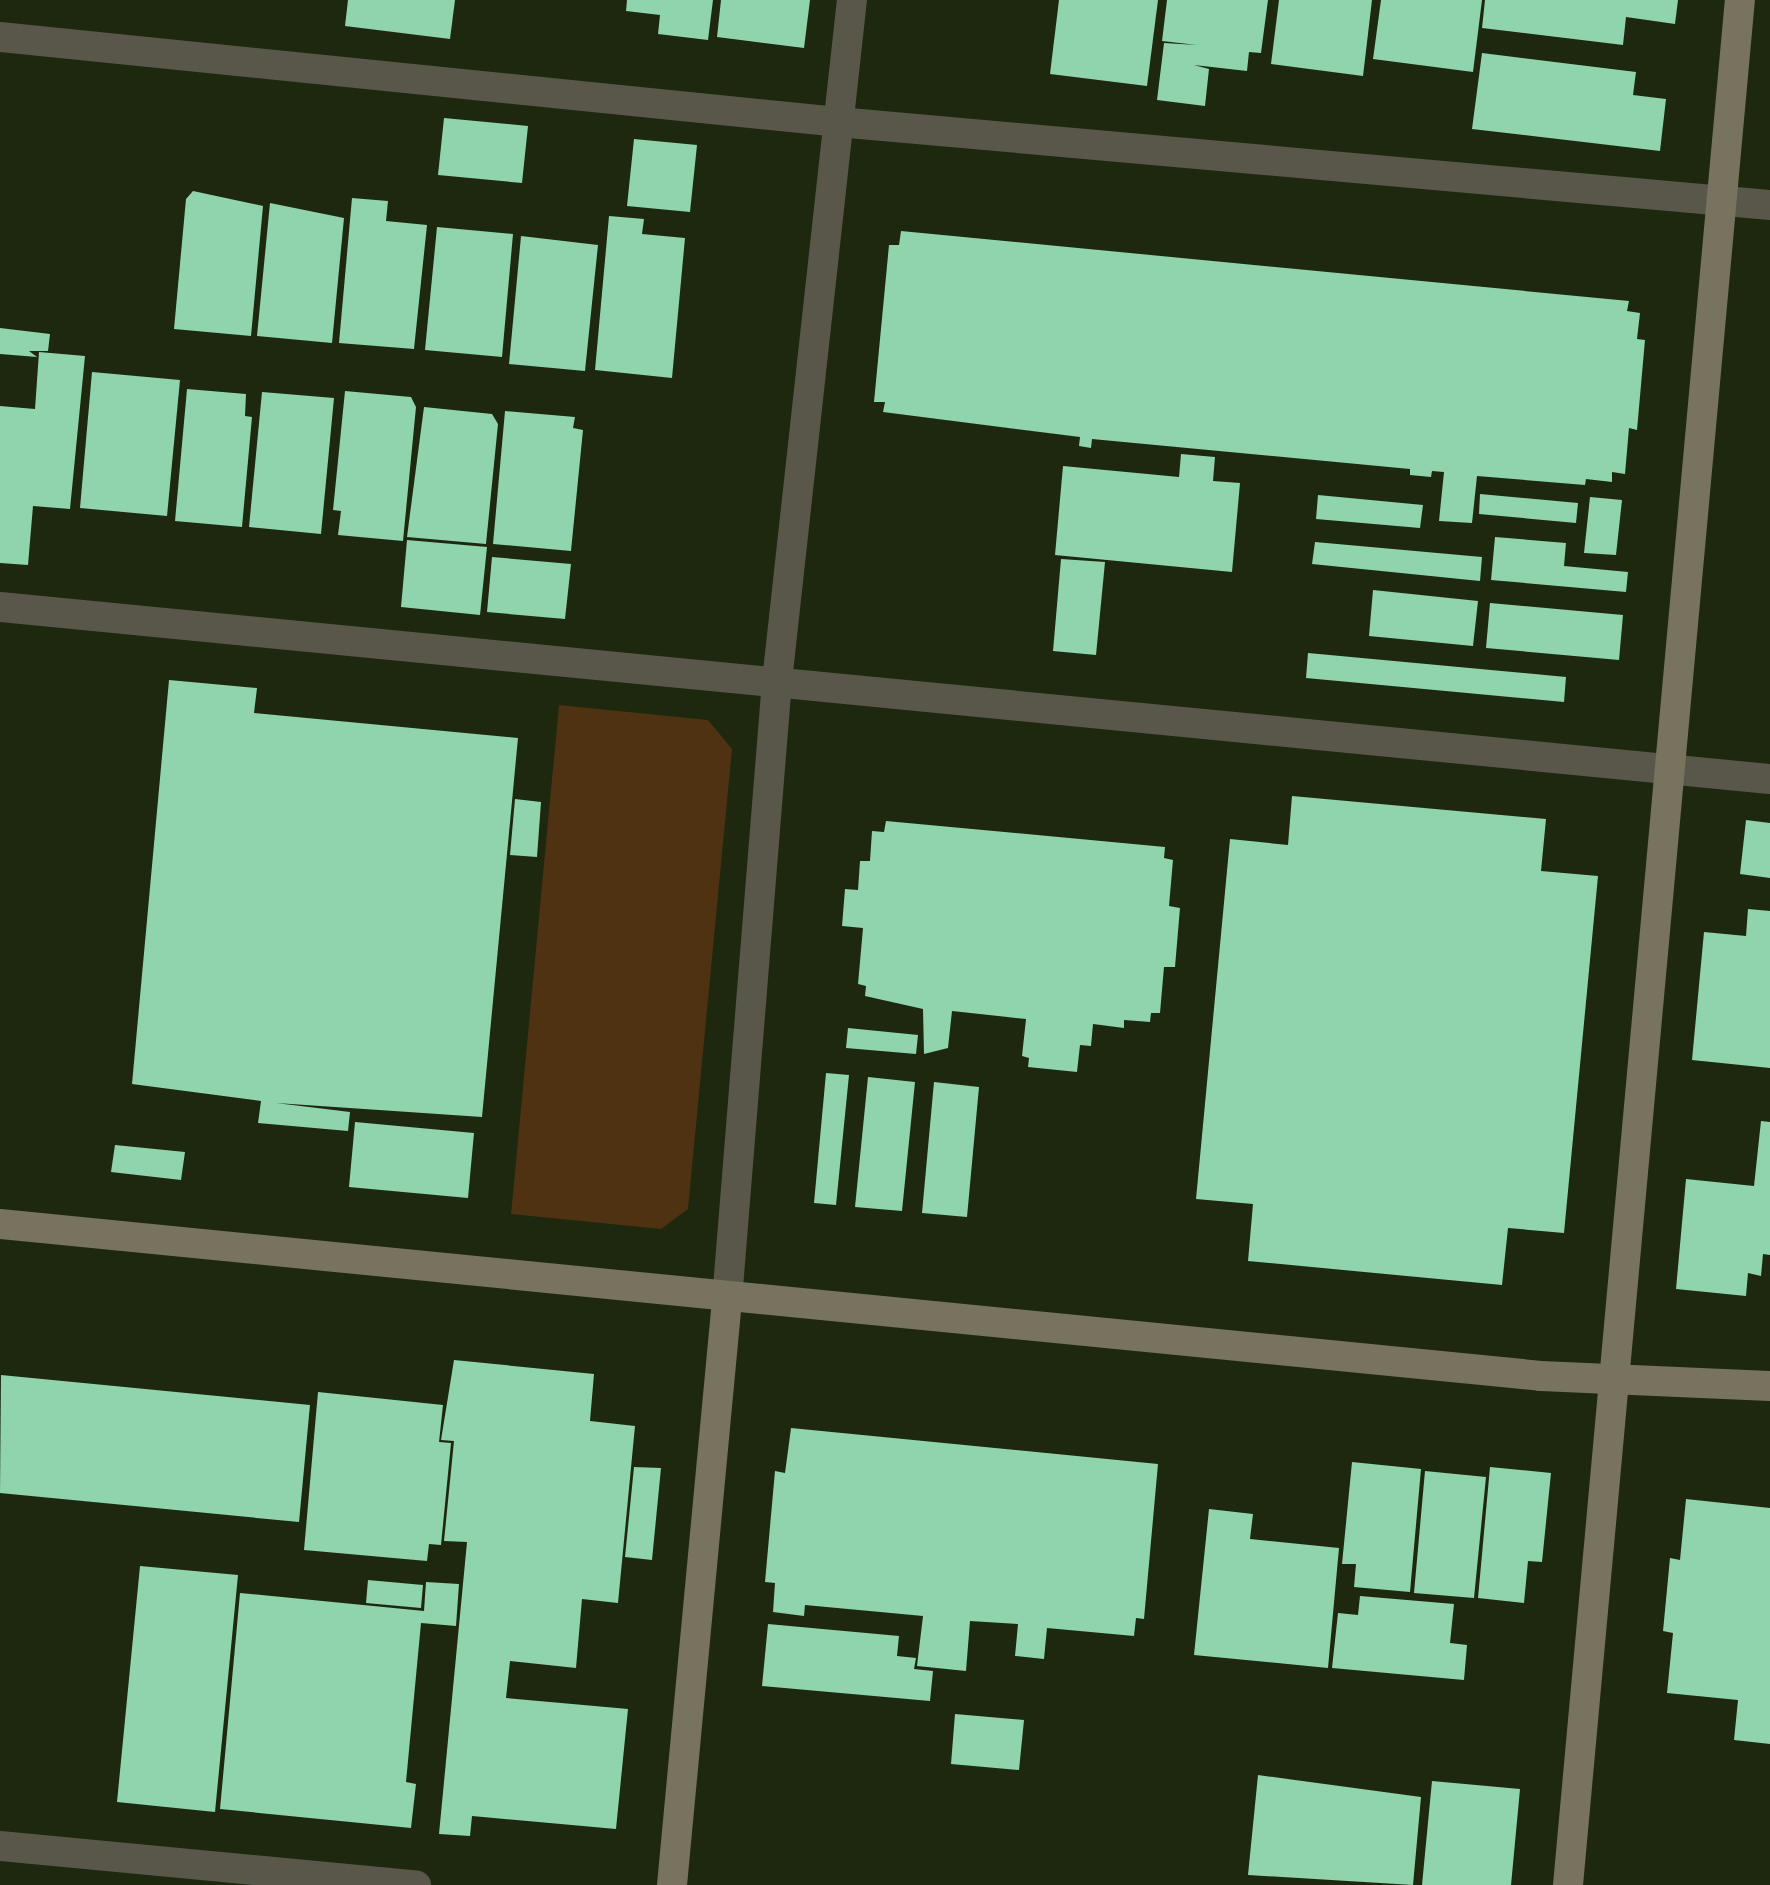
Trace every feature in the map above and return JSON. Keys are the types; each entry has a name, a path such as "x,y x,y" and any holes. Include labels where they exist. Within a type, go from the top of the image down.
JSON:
{"street":[{"path":"672,1885 727,1300 777,681 852,0"},
{"path":"1568,1885 1740,0"},
{"path":"0,37 838,122 1770,205"},
{"path":"0,607 1770,779"},
{"path":"0,1224 727,1300 1616,1377 1770,1386"},
{"path":"0,1846 416,1885"}],"shaded area":[{"path":"559,705 708,720 732,749 688,1209 661,1229 511,1214"}],"building":[{"path":"348,0 455,0 450,39 345,26"},
{"path":"627,0 713,0 708,40 658,34 660,15 626,11"},
{"path":"721,0 810,0 804,48 717,37"},
{"path":"1059,0 1158,0 1147,86 1050,74"},
{"path":"1167,0 1268,0 1261,53 1249,52 1247,71 1194,65 1209,69 1205,106 1157,100 1164,43 1197,45 1162,41"},
{"path":"1279,0 1372,0 1363,76 1271,64"},
{"path":"1381,0 1482,0 1473,72 1373,59"},
{"path":"1485,0 1678,0 1675,24 1626,17 1623,45 1482,28"},
{"path":"1482,53 1636,72 1633,95 1666,99 1660,151 1472,129"},
{"path":"444,118 528,126 522,183 438,175"},
{"path":"634,139 697,145 690,212 627,206"},
{"path":"193,191 263,206 251,336 174,329 186,199"},
{"path":"352,198 388,201 386,221 427,225 414,349 339,343"},
{"path":"270,203 344,218 332,343 257,336"},
{"path":"609,216 644,219 642,234 685,238 672,378 595,370"},
{"path":"437,227 513,234 502,357 425,350"},
{"path":"901,231 1629,301 1627,311 1640,313 1637,339 1645,340 1637,430 1629,428 1625,474 1612,472 1612,482 1586,479 1585,485 1477,476 1472,523 1439,521 1444,472 1432,471 1431,477 1410,475 1410,469 1092,439 1091,448 1079,446 1080,437 883,412 885,402 874,402 889,245 899,245"},
{"path":"521,236 598,245 585,371 509,364"},
{"path":"0,328 50,334 48,351 29,351 37,357 0,354"},
{"path":"39,352 85,356 70,509 33,506 28,565 0,563 0,406 35,409"},
{"path":"92,372 180,380 167,516 80,508"},
{"path":"187,389 246,394 245,416 252,417 242,527 175,521"},
{"path":"345,391 411,397 416,407 403,541 338,535 341,511 333,510"},
{"path":"262,392 334,398 321,534 249,527"},
{"path":"424,407 492,414 498,424 486,544 407,537"},
{"path":"505,411 575,417 573,428 583,430 571,551 493,544"},
{"path":"1181,454 1215,457 1213,481 1240,483 1232,572 1055,555 1063,466 1179,477"},
{"path":"1480,494 1578,503 1576,523 1479,514"},
{"path":"1318,495 1423,505 1420,528 1316,519"},
{"path":"1590,497 1622,500 1616,555 1584,553"},
{"path":"1495,537 1566,543 1564,566 1628,572 1626,592 1491,580"},
{"path":"407,540 487,547 480,615 401,607"},
{"path":"1315,542 1482,557 1480,581 1312,564"},
{"path":"492,557 571,564 565,619 487,612"},
{"path":"1061,559 1105,562 1096,655 1053,651"},
{"path":"1373,590 1478,601 1473,646 1369,636"},
{"path":"1490,603 1623,615 1619,660 1486,648"},
{"path":"1308,653 1566,677 1564,702 1306,678"},
{"path":"169,680 257,688 254,713 518,738 482,1117 276,1103 350,1112 348,1131 258,1123 261,1101 132,1084"},
{"path":"1292,796 1546,819 1541,871 1598,876 1564,1233 1508,1228 1502,1285 1248,1261 1253,1204 1196,1199 1230,839 1288,845"},
{"path":"515,799 541,802 537,857 510,855"},
{"path":"1746,820 1770,823 1770,878 1740,874"},
{"path":"886,821 1165,847 1164,858 1173,860 1169,906 1180,908 1175,967 1164,967 1160,1013 1151,1013 1150,1022 1124,1020 1124,1028 1093,1024 1091,1046 1080,1045 1077,1072 1028,1067 1029,1058 1022,1056 1026,1019 952,1011 948,1048 924,1054 923,1009 865,996 866,986 858,984 863,928 842,926 845,889 858,890 860,861 870,861 872,831 884,832"},
{"path":"1748,909 1770,911 1770,1068 1692,1060 1704,932 1746,936"},
{"path":"848,1028 918,1035 916,1054 846,1048"},
{"path":"826,1073 849,1075 836,1205 814,1203"},
{"path":"868,1077 915,1082 902,1211 855,1207"},
{"path":"934,1082 979,1087 967,1217 922,1213"},
{"path":"1761,1121 1770,1122 1770,1255 1763,1254 1761,1276 1748,1273 1746,1296 1676,1289 1686,1179 1754,1186"},
{"path":"355,1122 474,1133 468,1198 349,1187"},
{"path":"115,1145 185,1152 181,1180 111,1172"},
{"path":"454,1360 594,1374 590,1421 635,1426 618,1603 582,1599 576,1668 510,1661 506,1698 628,1709 616,1829 472,1816 470,1836 439,1834 467,1542 444,1541 454,1441 441,1440"},
{"path":"1,1375 310,1405 299,1522 0,1493"},
{"path":"318,1392 443,1405 439,1442 451,1443 441,1545 429,1544 427,1561 304,1550"},
{"path":"791,1428 1158,1464 1144,1619 1136,1618 1134,1636 1047,1628 1044,1659 1015,1656 1018,1624 970,1621 966,1671 917,1666 923,1616 805,1605 804,1616 773,1612 775,1583 765,1582 775,1471 785,1473"},
{"path":"1352,1462 1421,1469 1410,1592 1354,1587 1356,1564 1342,1564"},
{"path":"634,1467 661,1468 652,1560 625,1557"},
{"path":"1490,1467 1551,1473 1542,1562 1528,1561 1524,1603 1478,1598"},
{"path":"1425,1471 1486,1477 1474,1598 1414,1593"},
{"path":"1686,1499 1770,1508 1770,1744 1734,1740 1738,1700 1667,1693 1673,1633 1663,1631 1670,1558 1680,1560"},
{"path":"1209,1509 1253,1514 1250,1539 1339,1548 1328,1668 1194,1655"},
{"path":"140,1566 238,1575 215,1812 117,1802"},
{"path":"368,1580 423,1585 421,1608 366,1603"},
{"path":"426,1582 459,1584 456,1626 421,1623 406,1782 416,1784 411,1828 220,1809 240,1593 424,1611"},
{"path":"1360,1596 1454,1604 1450,1643 1467,1645 1464,1680 1332,1668 1338,1613 1358,1615"},
{"path":"768,1624 899,1636 897,1656 916,1658 914,1669 933,1671 930,1701 762,1686"},
{"path":"955,1714 1024,1720 1019,1770 951,1764"},
{"path":"1258,1775 1421,1797 1413,1885 1248,1875"},
{"path":"1432,1781 1520,1789 1511,1885 1422,1885"}]}
